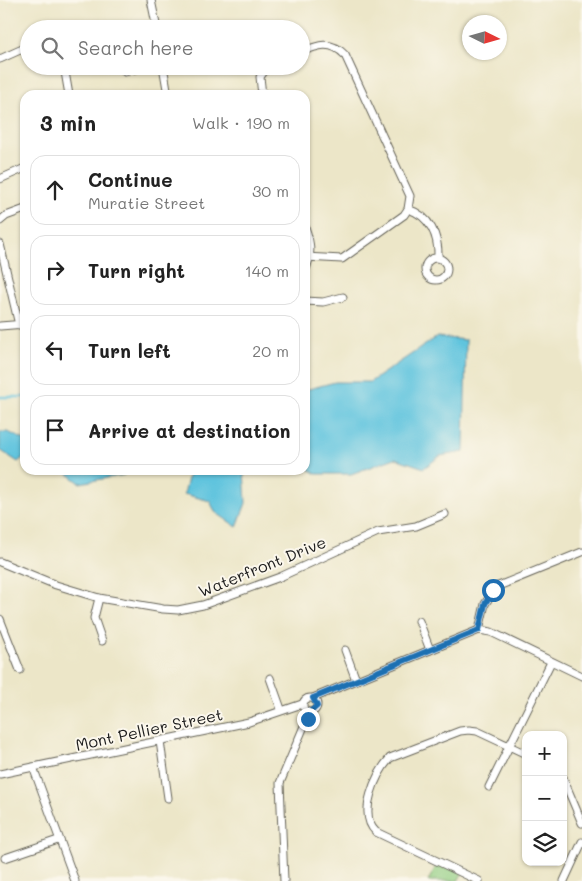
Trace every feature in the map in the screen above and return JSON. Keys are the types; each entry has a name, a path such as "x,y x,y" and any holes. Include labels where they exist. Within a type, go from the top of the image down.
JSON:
{"street":[{"path":"152,0 155,20"},
{"path":"310,49 324,44 336,48 345,55 409,192 408,209 398,221 342,259 310,257"},
{"path":"0,58 20,50"},
{"path":"66,75 68,90"},
{"path":"165,75 167,90"},
{"path":"261,90 260,78 262,75"},
{"path":"0,179 20,170"},
{"path":"408,209 422,215 430,224 438,247 438,258"},
{"path":"0,221 6,216 20,211"},
{"path":"0,244 20,318"},
{"path":"310,301 323,302 343,297"},
{"path":"0,326 20,325"},
{"name":"Waterfront Drive","path":"0,562 56,585 99,598 163,610 194,608 280,577 378,532 416,526 445,514"},
{"path":"479,630 485,604 496,587 582,552"},
{"path":"99,598 94,618 102,641"},
{"path":"0,619 20,670"},
{"path":"419,621 430,650"},
{"path":"310,712 304,710 302,704 307,698 313,698 479,630 491,632 582,676"},
{"path":"345,650 356,680"},
{"path":"488,788 551,662"},
{"path":"270,678 281,709"},
{"path":"284,881 280,783 310,712 317,706 313,698"},
{"name":"Mont Pellier Street","path":"0,774 249,722 281,709 302,704"},
{"path":"479,881 376,832 371,826 368,801 387,762 392,757 464,730 477,731 522,752"},
{"path":"160,741 168,798"},
{"path":"33,767 58,840 75,881"},
{"path":"567,787 582,823"},
{"path":"5,858 58,840"},
{"path":"564,881 582,842"}],"green space":[{"path":"439,861 463,872 458,881 428,881"}],"water":[{"path":"437,337 466,340 464,452 440,456 424,468 395,458 351,474 316,474 310,470 310,389 335,382 370,382"},
{"path":"0,432 8,432 20,438 20,460 18,462 0,450"},
{"path":"70,475 124,475 80,483"},
{"path":"189,475 244,475 246,503 237,527 215,512 210,501 184,494"}],"waterway":[{"path":"0,397 20,397"}],"route":[{"path":"308,719 310,712 313,712 317,706 316,700 313,698 479,630 485,604 493,590"}]}
